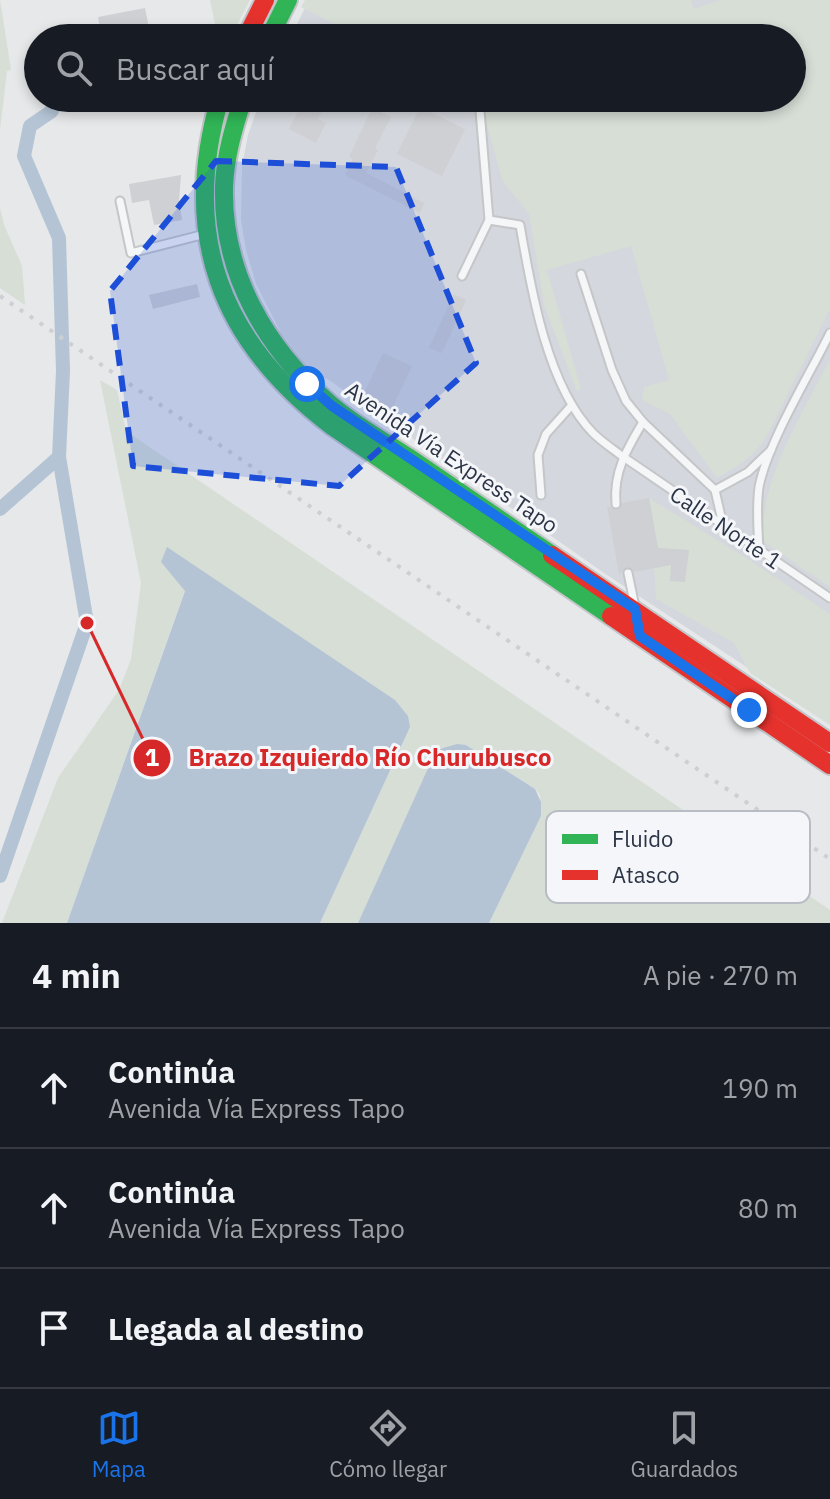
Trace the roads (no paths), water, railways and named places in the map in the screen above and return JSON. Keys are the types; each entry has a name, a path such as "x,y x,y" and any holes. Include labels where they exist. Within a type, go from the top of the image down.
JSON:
{"main road":[{"path":"253,24 265,0"},
{"path":"276,24 288,0"},
{"name":"Avenida Vía Express Tapo","path":"216,112 207,147 204,190 207,233 227,298 241,330 269,370 303,404 332,426 830,765"},
{"name":"Avenida Vía Express Tapo","path":"239,112 225,160 224,216 234,265 244,290 264,331 282,358 332,406 830,743"}],"lane":[{"path":"462,276 489,220 480,112"},
{"path":"120,201 131,253 207,233"},
{"name":"Calle Norte 1","path":"489,220 520,225 547,346 572,405 594,434 830,598"},
{"path":"581,274 612,370 626,401 643,422 715,490 723,525"},
{"path":"759,550 756,511 760,484 773,449 830,333"},
{"path":"541,495 538,455 546,434 572,405"},
{"path":"616,504 614,485 622,456 643,422"},
{"path":"715,490 748,472 773,449"},
{"path":"628,573 640,636"}],"water":[{"path":"167,547 395,700 408,716 410,727 320,923 67,923 185,591 161,562"},
{"path":"466,745 535,789 541,802 541,816 489,923 358,923 434,755 440,749"}],"waterway":[{"path":"0,876 87,623 59,457 63,371 59,238 24,156 30,126 51,112"},
{"path":"0,509 59,457"}],"railway":[{"path":"0,296 759,811"},
{"path":"810,845 830,859"}],"place":[{"name":"Brazo Izquierdo Río Churubusco","path":"87,623"}]}
